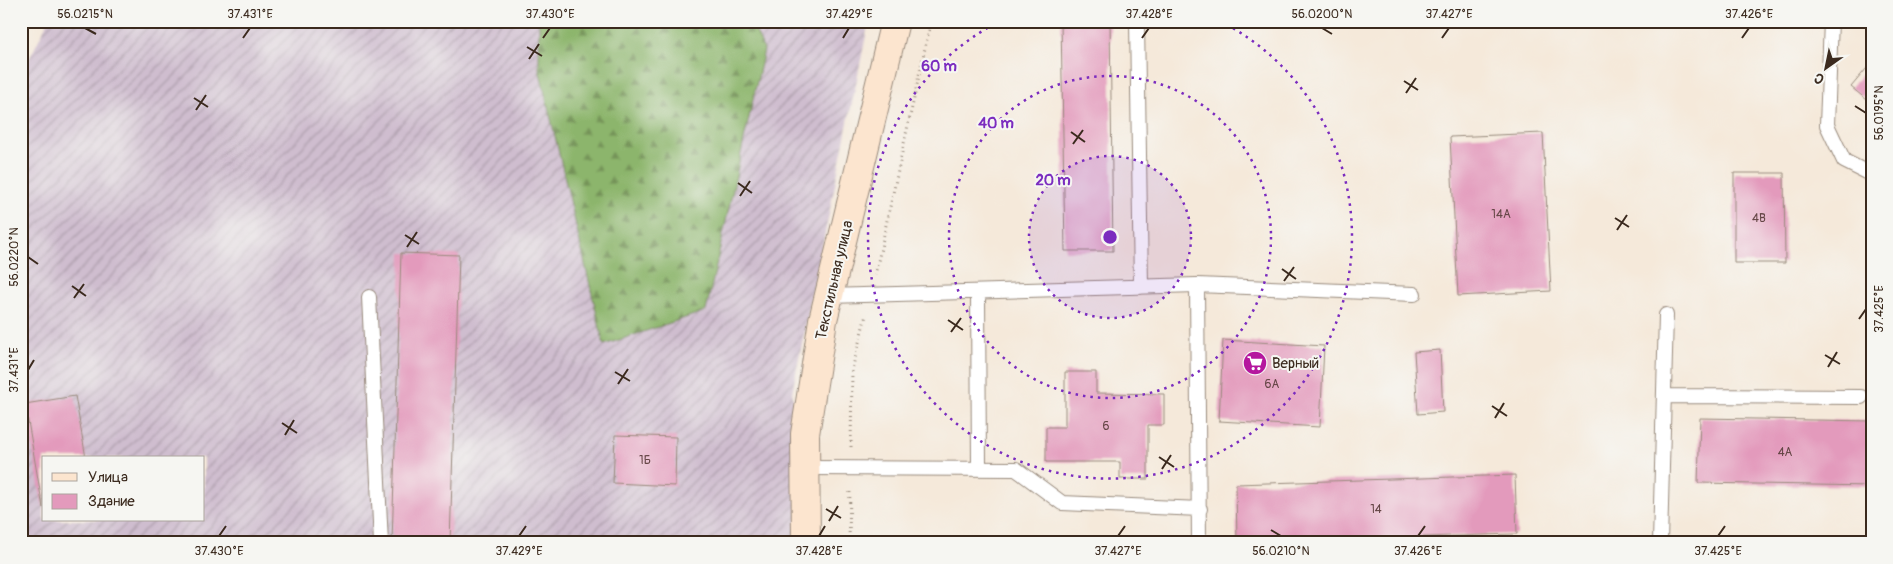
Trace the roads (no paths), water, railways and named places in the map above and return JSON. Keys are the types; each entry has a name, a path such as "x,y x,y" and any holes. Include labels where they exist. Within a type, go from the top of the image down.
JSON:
{"main road":[{"name":"Текстильная улица","path":"806,543 805,434 823,320 896,21"}],"lane":[{"path":"1137,21 1141,287"},
{"path":"1831,21 1827,125 1844,161 1872,175"},
{"path":"829,296 1197,284 1414,294"},
{"path":"1197,284 1199,543"},
{"path":"978,292 979,469"},
{"path":"369,297 381,543"},
{"path":"1660,543 1666,315"},
{"path":"1664,396 1862,397"},
{"path":"805,468 1016,469 1062,503 1200,509"}],"place":[{"name":"Верный","path":"1255,363"}]}
